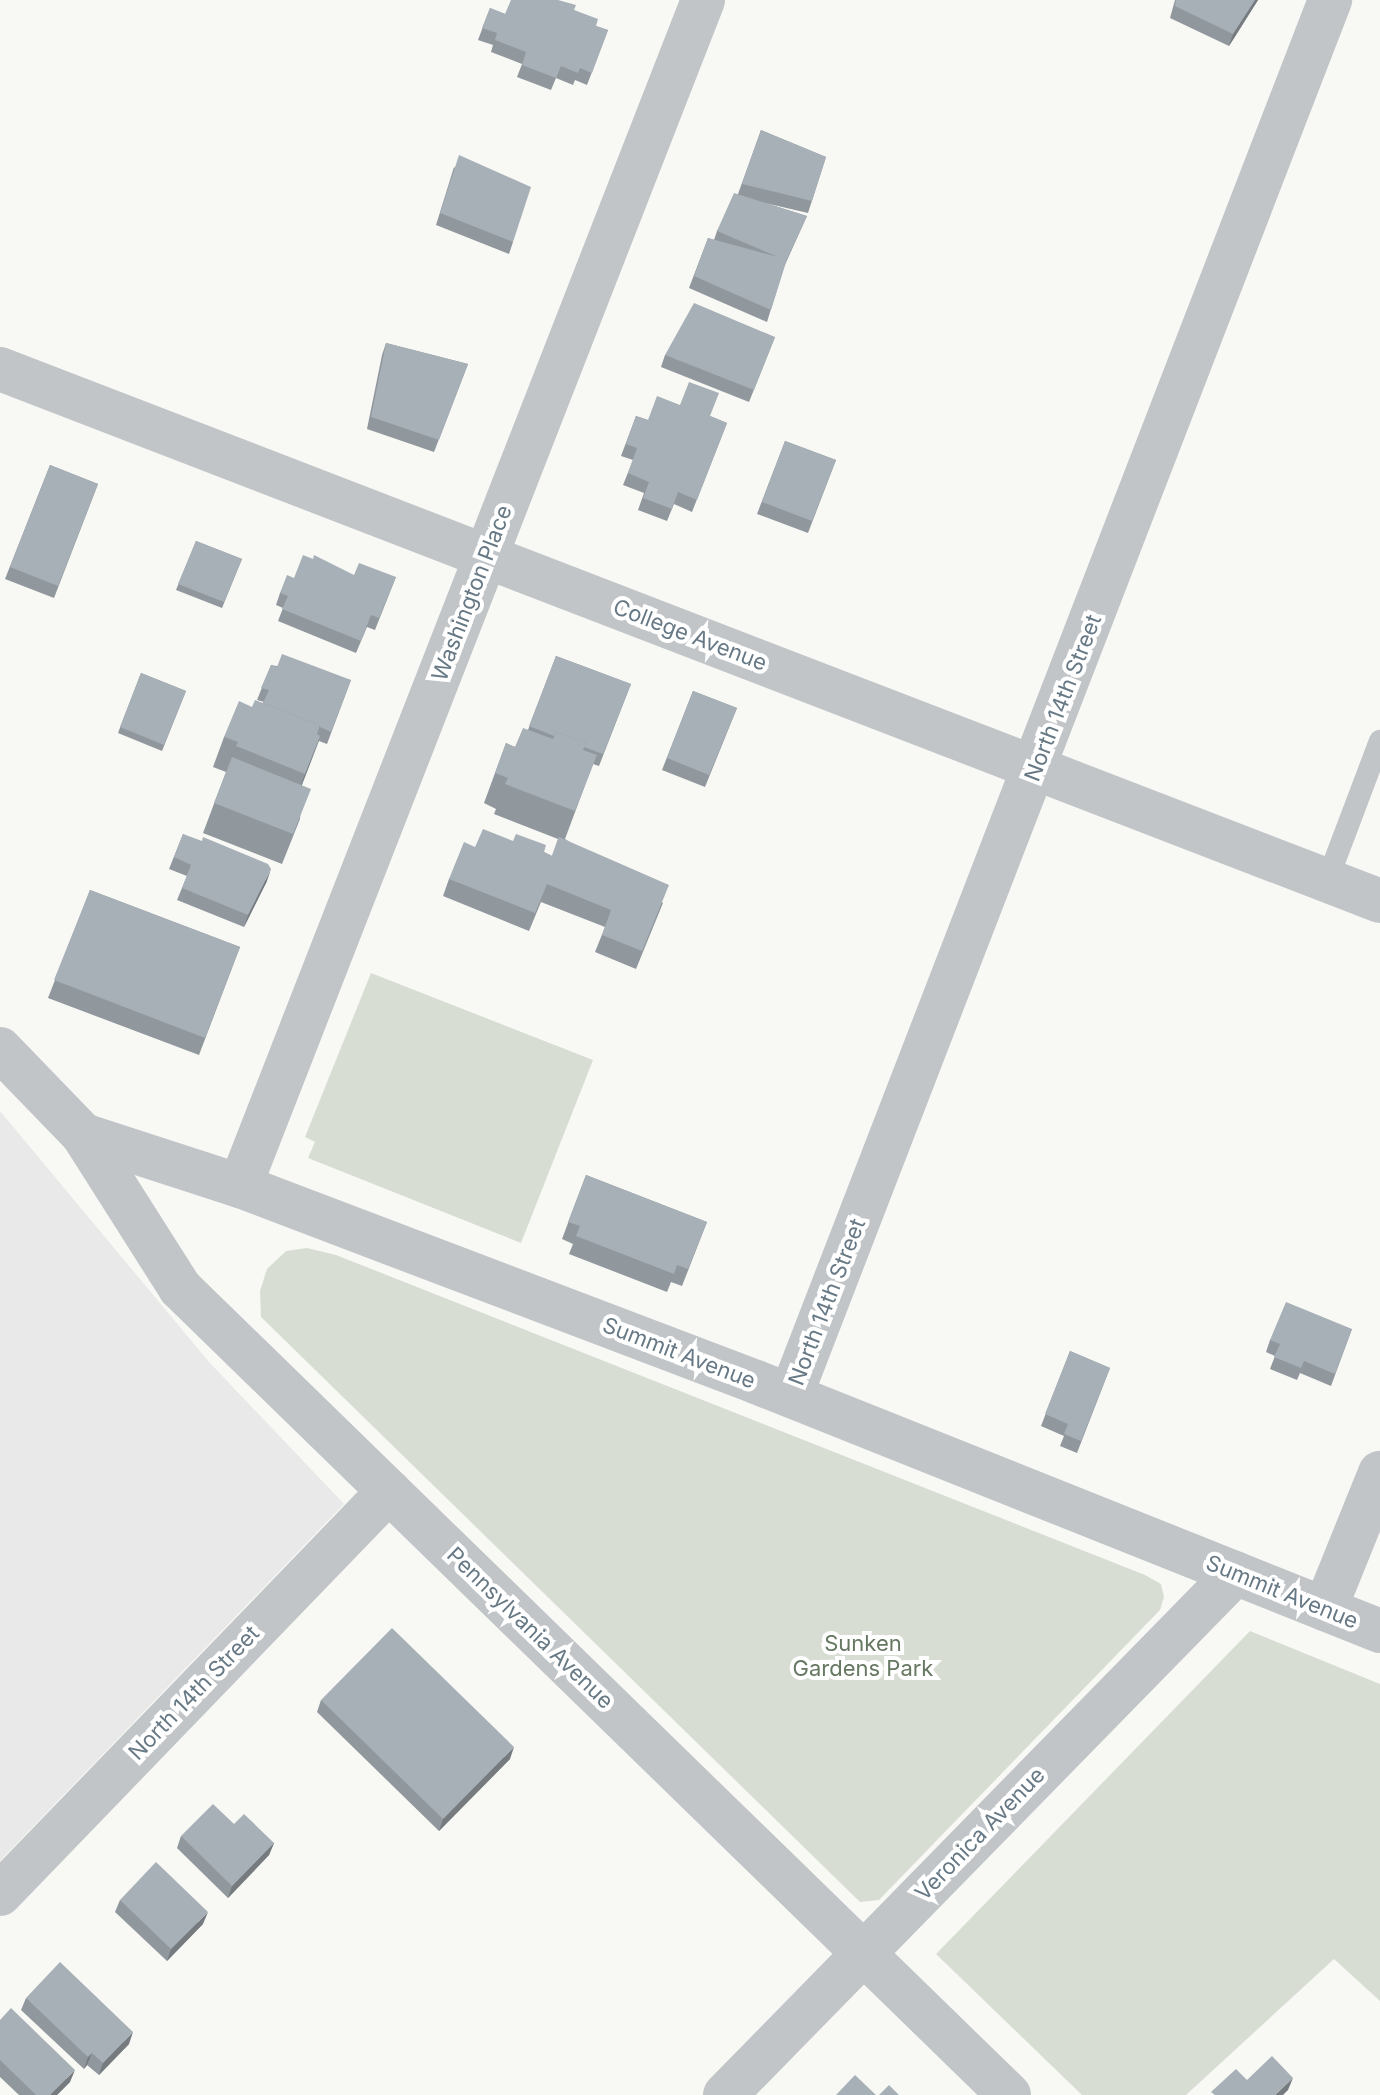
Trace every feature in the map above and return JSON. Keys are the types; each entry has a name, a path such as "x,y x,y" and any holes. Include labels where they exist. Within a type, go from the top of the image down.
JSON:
{"street":[{"name":"Washington Place","path":"240,1186 703,0"},
{"name":"North 14th Street","path":"791,1395 1036,769 1330,0"},
{"name":"College Avenue","path":"0,369 1380,901"},
{"name":"Summit Avenue","path":"0,1049 83,1135 240,1186 791,1395 1380,1631"},
{"name":"Pennsylvania Avenue","path":"83,1135 180,1288 1009,2095"},
{"path":"1325,1609 1380,1473"},
{"name":"North 14th Street","path":"0,1894 389,1491"},
{"name":"Veronica Avenue","path":"725,2095 1236,1573"}],"lane":[{"path":"1327,881 1380,741"}],"shaded area":[{"path":"0,1111 209,1362 344,1504 0,1861"}],"green space":[{"path":"371,973 593,1060 521,1243 308,1158 315,1142 305,1137"},
{"name":"Sunken Gardens Park","path":"307,1248 336,1255 1145,1575 1161,1584 1164,1597 1160,1610 879,1900 860,1902 261,1317 260,1291 267,1269 286,1251"},
{"path":"1250,1631 1380,1684 1380,2001 1334,1959 1186,2095 1082,2095 936,1954"}],"building":[{"path":"511,0 558,0 576,5 574,10 598,19 596,26 608,30 592,73 580,68 578,73 561,66 556,78 522,65 526,52 495,40 497,33 482,28 490,8 505,14"},
{"path":"1176,0 1255,0 1233,34 1175,6"},
{"path":"761,130 826,157 812,201 742,184"},
{"path":"459,155 531,187 513,242 440,213"},
{"path":"734,193 807,216 787,259 771,310 694,276 708,238 778,257 717,231"},
{"path":"694,303 775,337 754,390 665,355"},
{"path":"386,343 468,364 439,440 371,417"},
{"path":"689,382 719,393 710,416 727,423 697,500 678,492 672,509 643,498 649,482 628,473 637,448 626,444 636,416 648,420 657,396 680,405"},
{"path":"785,441 836,460 812,521 762,502"},
{"path":"50,465 98,484 58,586 10,567"},
{"path":"196,541 242,559 224,602 178,584"},
{"path":"303,555 313,559 314,555 354,575 359,563 396,577 379,618 371,615 361,641 282,609 288,596 280,593 287,575 294,578"},
{"path":"282,654 351,680 331,732 263,703 269,690 261,688 271,665 277,667"},
{"path":"556,656 631,684 603,754 584,747 586,743 556,732 554,736 529,726"},
{"path":"141,673 186,691 164,745 120,727"},
{"path":"693,691 737,708 709,775 667,758"},
{"path":"255,700 320,725 317,734 320,736 305,774 236,746 238,742 224,737 239,701 252,707"},
{"path":"523,728 553,739 556,732 586,743 583,750 597,755 575,811 505,784 508,778 495,773 506,743 515,747"},
{"path":"232,757 311,789 293,834 214,803"},
{"path":"483,829 513,841 516,834 546,845 544,852 552,856 559,837 669,885 642,951 602,935 611,910 547,884 535,913 449,879 464,842 475,847"},
{"path":"183,834 202,841 203,837 268,864 271,869 248,915 182,888 191,865 174,857"},
{"path":"90,890 240,947 205,1038 54,980"},
{"path":"586,1175 707,1222 688,1269 677,1265 674,1274 576,1236 580,1226 568,1222"},
{"path":"1286,1302 1352,1329 1335,1374 1304,1361 1301,1368 1274,1357 1280,1344 1270,1340"},
{"path":"1070,1351 1110,1368 1081,1441 1064,1434 1068,1424 1045,1414"},
{"path":"392,1628 514,1747 443,1819 321,1700"},
{"path":"213,1804 234,1824 244,1814 274,1843 232,1886 181,1836"},
{"path":"156,1862 208,1912 171,1949 120,1900"},
{"path":"60,1962 133,2032 103,2063 92,2053 88,2057 26,1998"},
{"path":"11,2008 75,2070 50,2095 36,2095 0,2060 0,2020"},
{"path":"1272,2056 1293,2078 1275,2095 1215,2095 1211,2092 1236,2069 1247,2080"},
{"path":"855,2075 876,2095 836,2095"},
{"path":"889,2085 899,2095 879,2095"}]}
